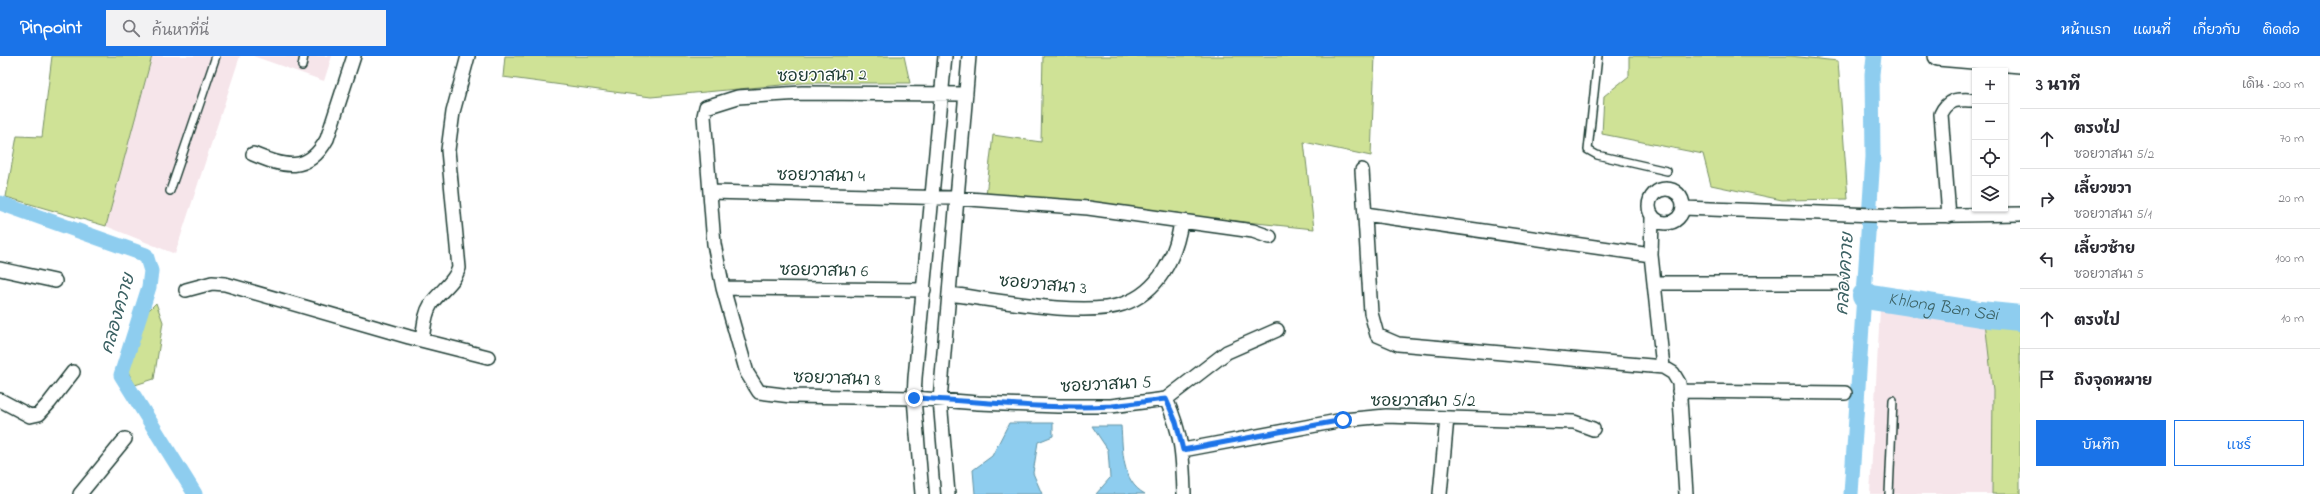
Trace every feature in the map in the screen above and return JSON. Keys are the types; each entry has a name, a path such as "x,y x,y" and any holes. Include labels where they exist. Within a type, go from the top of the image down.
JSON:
{"main road":[{"path":"1938,56 2020,63"}],"street":[{"path":"253,154 276,163 294,164 310,161 320,152 327,140 354,56"},
{"path":"422,340 426,314 431,304 457,276 459,268 448,150 453,112 468,56"},
{"path":"922,494 914,398 945,56"},
{"path":"948,494 940,400 969,56"},
{"name":"ซอยวาสนา 2","path":"710,192 704,116 706,107 738,97 802,93 966,94"},
{"path":"1949,216 1941,114 1946,105 1955,100 1972,100"},
{"path":"1362,170 1371,313 1377,335 1398,344 1663,367 1676,376 1679,391 1686,494"},
{"path":"1661,189 1666,189 1677,193 1680,197 1683,208 1678,218 1667,223 1656,220 1652,217 1649,212 1649,201 1652,196 1661,189"},
{"path":"710,192 714,244 723,288"},
{"name":"ซอยวาสนา 4","path":"710,192 956,198 1088,208 1253,231 1270,237"},
{"path":"1683,208 1902,216 2020,214"},
{"path":"1365,214 1651,255"},
{"path":"1652,217 1651,255 1663,367"},
{"name":"ซอยวาสนา 3","path":"949,294 1071,309 1124,304 1156,282 1169,265 1177,245 1181,222"},
{"path":"0,270 55,281"},
{"path":"186,290 212,283 225,284 422,340 488,357"},
{"path":"1654,283 1840,283"},
{"name":"ซอยวาสนา 6","path":"723,288 924,290"},
{"name":"ซอยวาสนา 8","path":"723,288 747,373 759,392 790,396 914,398 940,400"},
{"name":"ซอยวาสนา 5","path":"940,400 978,404 1111,406 1166,399 1227,352 1277,330"},
{"path":"0,400 30,416 39,414 72,372"},
{"path":"1679,391 1844,393"},
{"path":"1166,399 1176,422 1183,450 1184,494"},
{"name":"ซอยวาสนา 5/2","path":"1183,450 1343,420 1386,416 1574,422 1593,429"},
{"path":"1440,494 1447,418"},
{"path":"80,494 125,439"}],"lane":[{"path":"170,191 216,56"},
{"path":"302,66 304,56"},
{"path":"1598,56 1588,150 1597,155 1667,171"},
{"path":"1889,494 1893,400"}],"shaded area":[{"path":"152,56 240,56 175,254 106,226"},
{"path":"253,56 332,56 324,81"},
{"path":"1880,309 1985,322 1993,391 1992,494 1870,494"}],"green space":[{"path":"52,56 152,56 106,226 6,197 17,136 42,137"},
{"path":"505,56 904,56 910,83 803,83 651,97 503,77"},
{"path":"1043,56 1375,56 1371,156 1304,142 1314,229 986,195 993,135 1041,142"},
{"path":"1629,56 1790,56 1838,61 1848,199 1782,200 1711,185 1703,154 1602,134 1604,96 1629,76"},
{"path":"156,303 163,322 154,379 135,385 128,372 144,315"},
{"path":"1985,322 2020,326 2020,494 1992,494 1993,391"}],"water":[{"path":"1009,423 1053,423 1053,436 1038,442 1033,473 1042,494 975,494 973,470 992,456"},
{"path":"1092,426 1121,426 1123,455 1127,473 1137,488 1145,494 1096,494 1110,478 1108,450"}],"waterway":[{"name":"คลองควาย","path":"1851,494 1873,157 1872,74 1874,56"},
{"name":"คลองควาย","path":"0,203 146,255 151,271 149,287 121,375 195,494"},
{"name":"Khlong Ban Sai","path":"1865,296 1980,314 2020,318"}],"route":[{"path":"914,398 978,404 1058,406 1111,406 1166,399 1176,422 1183,450 1343,420"}]}
